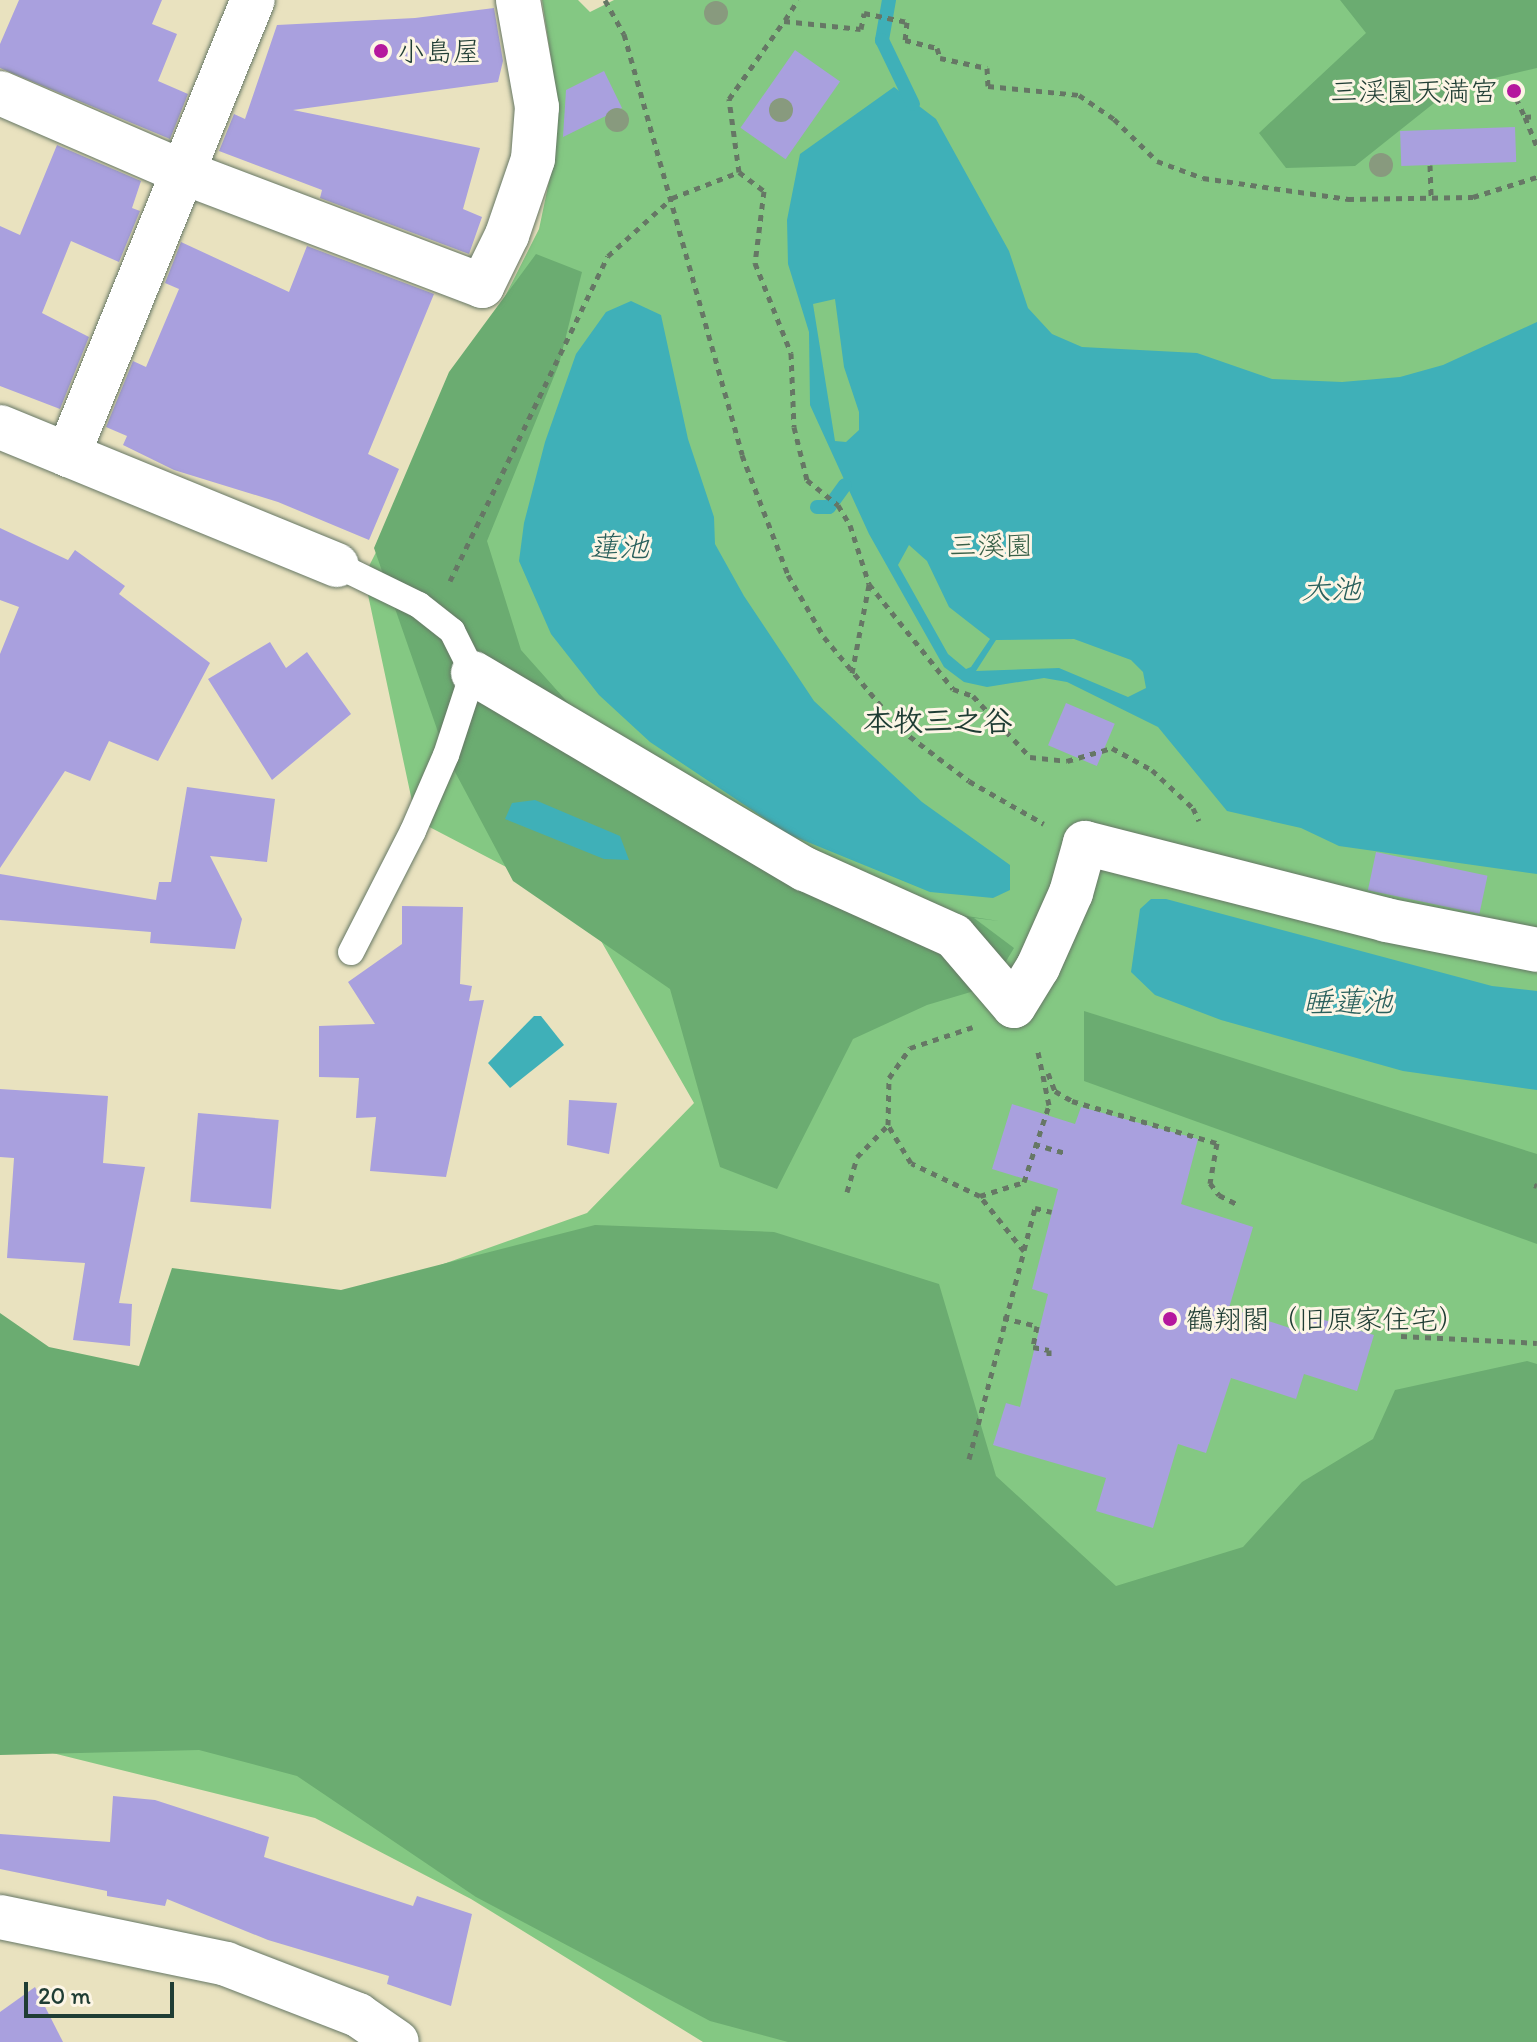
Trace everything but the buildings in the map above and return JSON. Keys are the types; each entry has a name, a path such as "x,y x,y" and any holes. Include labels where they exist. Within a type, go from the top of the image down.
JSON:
{"street":[{"path":"68,455 253,0"},
{"path":"0,93 185,173 482,286 507,235 533,159 537,107 518,0"},
{"path":"0,427 337,565"},
{"path":"473,673 805,869 954,936 1014,1006 1038,967 1071,893 1085,843 1400,924 1537,950"},
{"path":"0,1917 226,1964 358,2015 397,2042"}],"lane":[{"path":"337,565 419,605 452,631 473,673 413,831 351,952"}],"path":[{"path":"605,0 624,34 672,198 714,362 765,518 788,575 851,674 900,729 969,781 1085,843"},
{"path":"798,0 729,99 739,172 764,191 755,263 791,353 794,427 807,480 838,505 850,525 869,584 953,689 973,696 1030,757 1067,761 1112,748 1152,770 1193,808 1227,880"},
{"path":"784,21 809,20 861,29 864,13 907,22 905,40 937,48 940,58 987,68 988,86 1079,95 1114,119 1157,161 1203,178 1348,199 1473,197 1537,177"},
{"path":"1516,98 1537,146"},
{"path":"1525,117 1537,116"},
{"path":"1430,165 1431,198"},
{"path":"443,596 608,256 672,198 739,172"},
{"path":"851,674 869,584"},
{"path":"1024,1251 980,1196 911,1163 888,1125 889,1078 910,1048 951,1037 1014,1006 1055,1091 1072,1101 1217,1143 1210,1183 1219,1195 1239,1205"},
{"path":"980,1196 1024,1182 1049,1105 1045,1065"},
{"path":"847,1192 857,1157 888,1125"},
{"path":"1034,1144 1068,1154"},
{"path":"969,1459 1003,1318 1035,1208 1052,1212"},
{"path":"1003,1318 1037,1326 1033,1347 1049,1350 1049,1357"},
{"path":"1401,1336 1537,1343"}],"green space":[{"name":"三溪園","path":"542,0 578,0 590,12 614,0 1537,0 1537,2042 703,2042 471,1899 315,1818 0,1740 131,1375 587,1213 694,1103 581,906 416,820 364,576 539,229 555,153 553,71"},
{"path":"1340,0 1537,0 1537,68 1453,88 1355,166 1286,168 1259,133 1366,33"},
{"path":"536,254 582,272 559,364 487,541 521,650 595,733 902,906 999,921 974,918 1014,948 991,986 927,1005 853,1039 777,1189 720,1167 670,989 513,881 446,755 374,548 449,372"},
{"path":"1084,1011 1537,1154 1537,1244 1084,1081"},
{"path":"595,1225 774,1232 939,1284 996,1476 1116,1586 1243,1547 1302,1482 1373,1439 1395,1390 1527,1361 1537,1364 1537,2042 788,2042 710,2021 476,1897 297,1776 199,1750 0,1755 0,1313 49,1347 139,1366 172,1268 341,1290"}],"water":[{"name":"大池","path":"894,87 936,119 1009,251 1028,308 1052,334 1082,347 1197,353 1272,379 1342,382 1400,377 1443,365 1537,322 1537,874 1339,846 1301,828 1227,811 1158,727 1067,682 1044,678 987,687 964,682 944,667 869,534 810,405 809,332 788,264 787,220 800,154","holes":["835,299 844,367 859,412 859,430 846,442 835,441 813,304","909,545 927,561 949,607 990,639 971,667 966,669 948,654 898,565","1074,639 1131,660 1143,672 1146,688 1128,697 1059,668 976,671 996,640"]},
{"name":"蓮池","path":"631,301 661,315 688,439 714,517 715,544 744,596 814,701 922,802 1010,865 1010,890 993,898 930,892 788,834 650,742 599,695 551,634 519,561 524,523 545,442 576,354 606,312"},
{"path":"535,800 620,836 629,860 604,859 505,819 512,803"},
{"name":"睡蓮池","path":"1151,899 1166,899 1492,986 1537,991 1537,1090 1403,1071 1221,1020 1155,995 1131,972 1140,909"},
{"path":"534,1016 541,1016 564,1045 510,1088 488,1063"}],"waterway":[{"path":"889,0 882,40 913,104"},
{"path":"817,507 829,507 845,485"}],"place":[{"name":"小島屋","path":"381,51"},
{"name":"三渓園天満宮","path":"1514,91"},
{"name":"鶴翔閣（旧原家住宅）","path":"1170,1319"}],"district":[{"name":"本牧三之谷","path":"938,721"}]}
